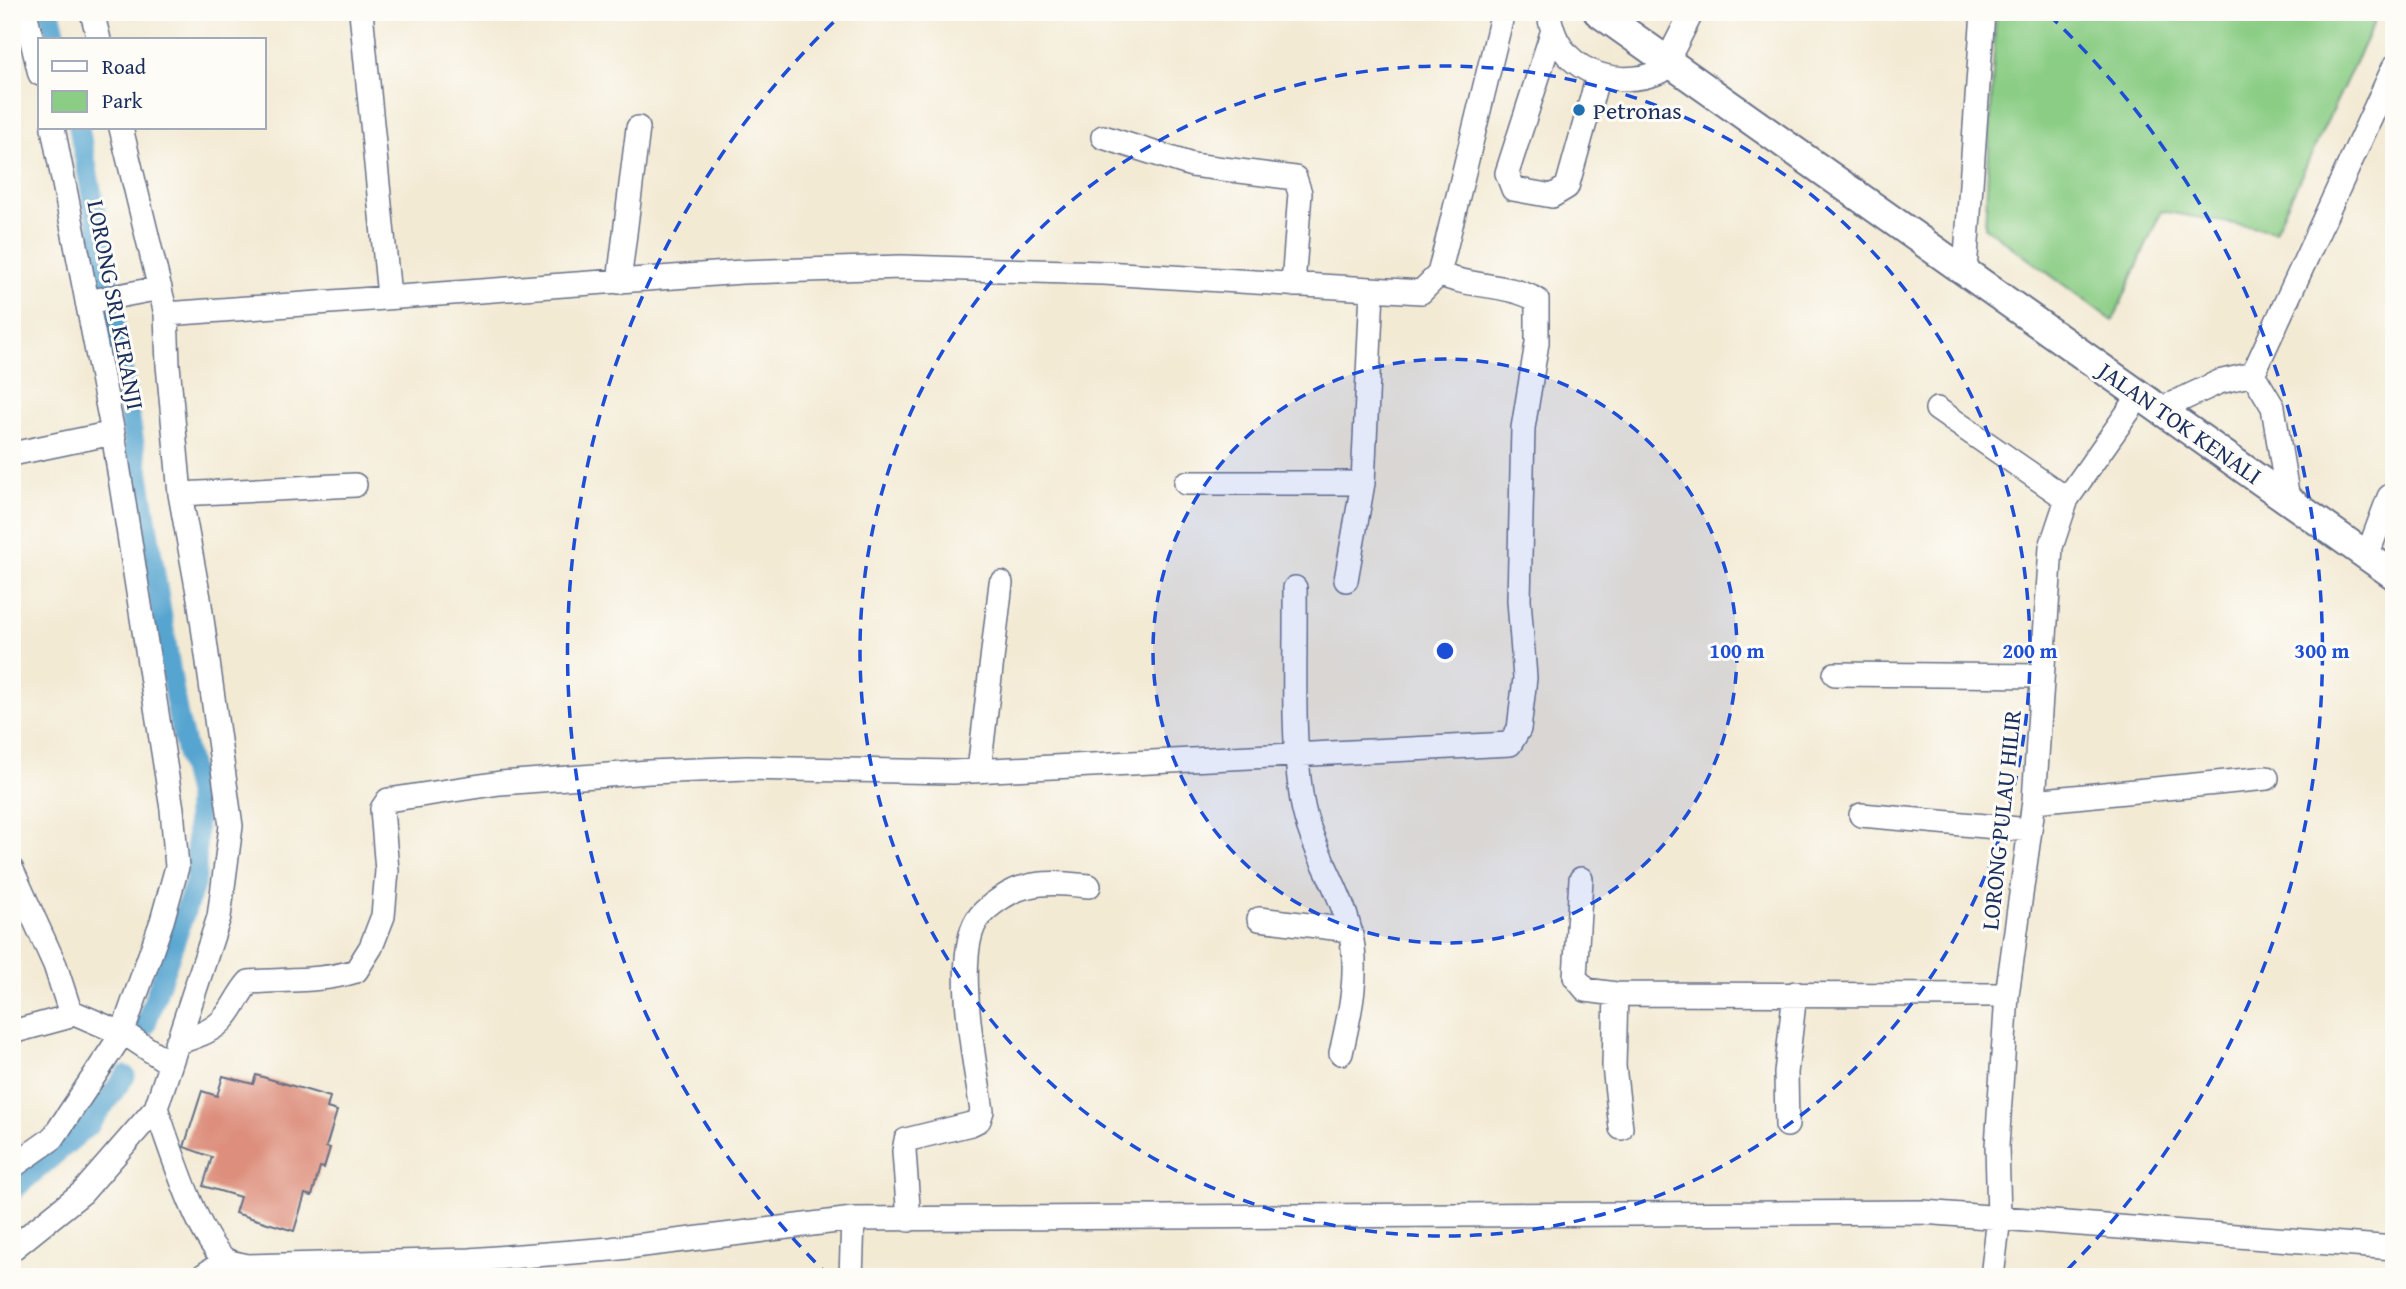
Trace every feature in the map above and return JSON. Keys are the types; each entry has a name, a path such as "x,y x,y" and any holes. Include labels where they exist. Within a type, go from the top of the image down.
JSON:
{"main road":[{"name":"JALAN TOK KENALI","path":"1598,12 2394,575"}],"street":[{"path":"25,12 38,66"},
{"path":"92,12 98,38"},
{"path":"361,12 389,296"},
{"path":"166,314 742,272 901,267 1104,273 1420,292 1439,274 1503,12"},
{"path":"1551,21 1558,42 1575,62 1598,76 1637,79 1662,71 1669,62 1692,12"},
{"path":"1965,271 1983,12"},
{"path":"1551,21 1507,173 1513,189 1552,196 1567,187 1598,76"},
{"path":"2253,374 2394,66"},
{"path":"619,282 638,128"},
{"name":"LORONG SRI KERANJI","path":"12,454 113,433 53,130"},
{"path":"12,1249 83,1192 156,1108 219,917 231,826 199,598 180,494 166,314 121,130"},
{"path":"1102,137 1192,164 1295,178 1300,193 1300,208 1293,285"},
{"path":"172,1053 209,1032 226,1016 237,994 249,982 330,979 356,971 371,947 383,916 387,871 382,809 388,800 500,783 649,772 747,768 979,770 1510,744 1519,729 1525,678 1519,600 1523,428 1538,343 1536,300 1520,290 1472,286 1439,274"},
{"path":"87,302 160,288"},
{"path":"1346,580 1363,483 1373,290"},
{"path":"2151,402 2253,374"},
{"path":"2253,374 2273,407 2288,499"},
{"name":"LORONG PULAU HILIR","path":"1992,1277 1999,1217 1997,1146 2007,995 2034,801 2051,547 2067,499 2151,402"},
{"path":"1937,409 2067,499"},
{"path":"12,1167 53,1138 122,1034 162,921 177,867 172,809 113,433"},
{"path":"1186,483 1363,483"},
{"path":"180,494 355,485"},
{"path":"2367,556 2389,497 2394,493"},
{"path":"979,770 1001,583"},
{"path":"1295,588 1297,754 1306,822 1350,930 1355,958 1353,987 1341,1053"},
{"path":"1835,674 2042,676"},
{"path":"2034,801 2267,778"},
{"path":"1861,815 2030,830"},
{"path":"12,870 55,965 70,1011 172,1053"},
{"path":"1581,880 1576,977 1586,990 1616,995 2007,995"},
{"path":"909,1220 906,1140 971,1124 979,1120 982,1111 967,996 968,947 979,917 1024,887 1058,883 1089,886"},
{"path":"1259,919 1350,930"},
{"path":"1787,1125 1786,1073 1794,993"},
{"path":"1616,995 1614,1066 1621,1128"},
{"path":"12,1032 64,1018 70,1011"},
{"path":"156,1108 195,1211 209,1238 226,1260 247,1266 470,1259 611,1249 852,1219 1923,1212 2394,1248"},
{"path":"851,1277 852,1219"},
{"path":"201,1277 226,1260"}],"green space":[{"path":"1996,12 2379,12 2275,231 2161,211 2113,321 1985,227"}],"building":[{"path":"256,1075 330,1097 327,1108 337,1111 326,1147 330,1148 324,1168 320,1167 312,1196 305,1194 294,1231 235,1213 240,1197 203,1186 212,1157 184,1147 202,1091 217,1096 223,1076 253,1084"}],"waterway":[{"path":"50,12 56,38"},
{"path":"79,130 110,288"},
{"path":"112,307 178,717 197,793 196,880 145,1026"},
{"path":"12,1191 89,1125 125,1076"}],"place":[{"name":"Petronas","path":"1579,110"}]}
